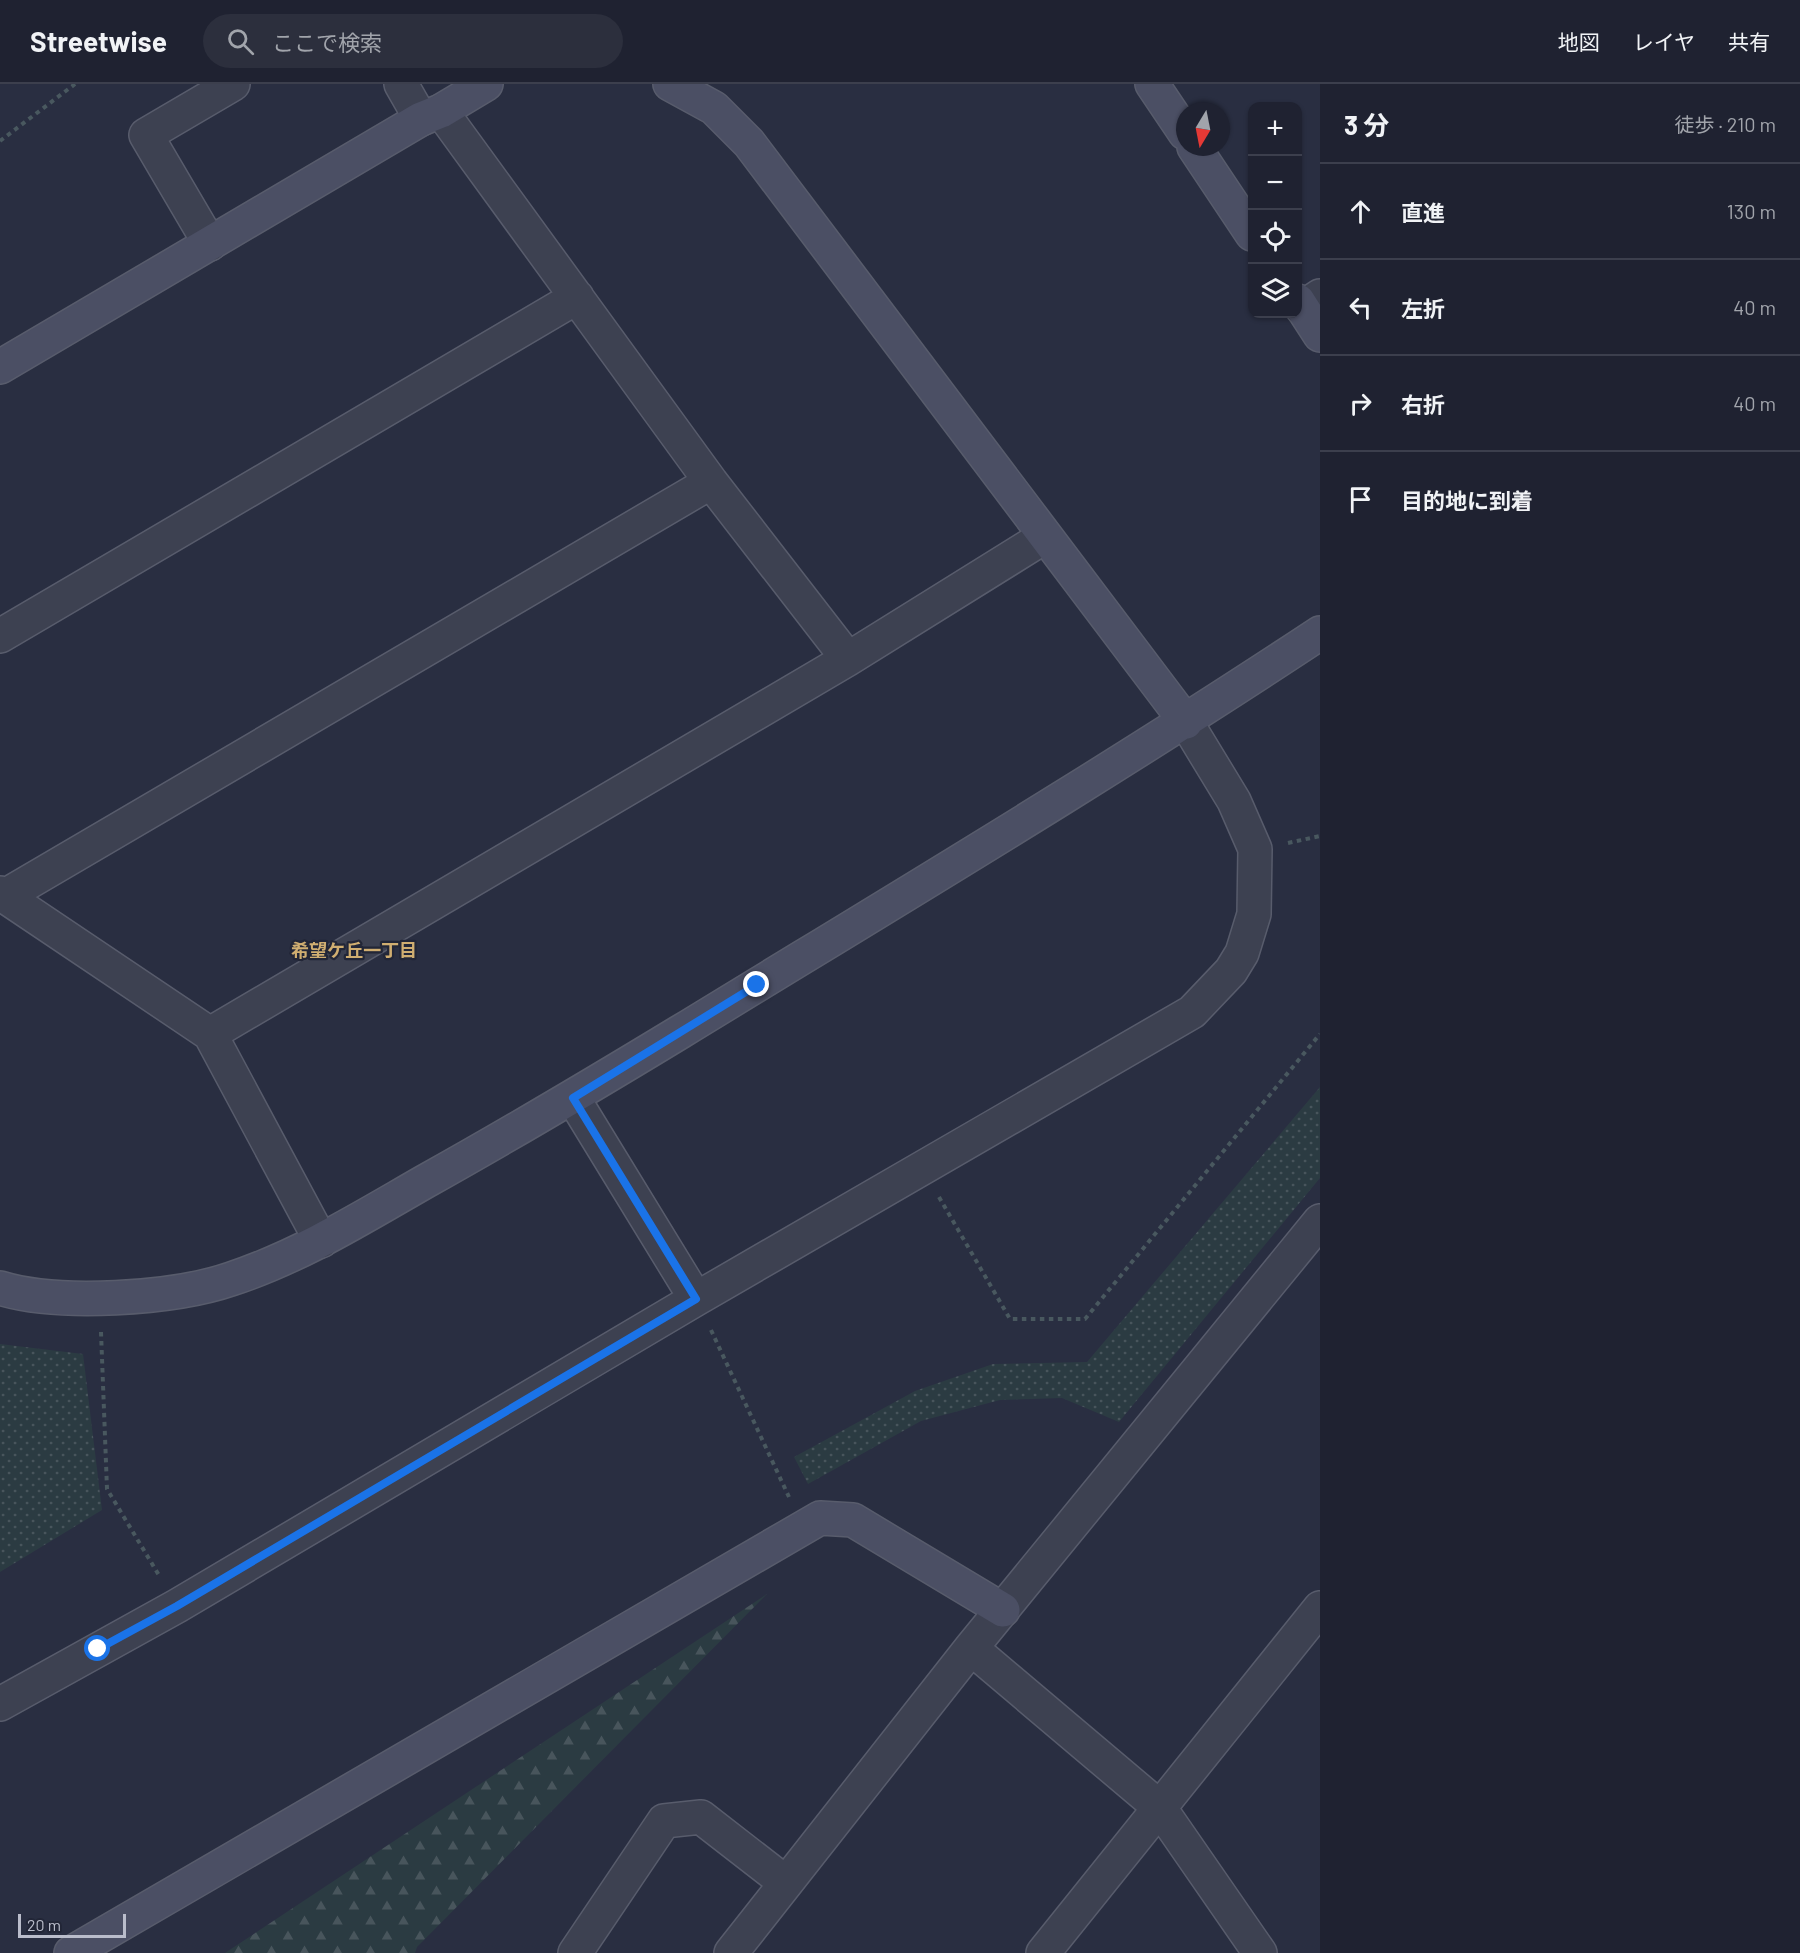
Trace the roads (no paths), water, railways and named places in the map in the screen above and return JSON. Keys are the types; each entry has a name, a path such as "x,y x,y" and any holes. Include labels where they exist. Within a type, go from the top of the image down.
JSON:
{"street":[{"path":"210,244 146,135 233,84"},
{"path":"401,84 431,115 577,297 711,482 848,658"},
{"path":"0,367 486,84"},
{"path":"0,1704 177,1606 696,1299 1179,1022 1208,997 1231,971 1242,953 1254,914 1255,849 1234,801 1185,722 749,142 714,108 670,84"},
{"path":"1152,84 1176,120"},
{"path":"1200,156 1248,228"},
{"path":"0,636 577,297"},
{"path":"1307,302 1320,335"},
{"path":"321,1242 210,1034 3,894 711,482"},
{"path":"210,1034 848,658 1044,537"},
{"path":"0,1288 18,1294 100,1298 172,1292 229,1280 321,1242 573,1098 1185,722 1320,633"},
{"path":"573,1098 696,1299"},
{"path":"731,1953 971,1648 1320,1221"},
{"path":"70,1953 820,1518 853,1520 1002,1610"},
{"path":"1043,1953 1159,1807 1319,1613"},
{"path":"971,1648 1159,1807 1260,1953"},
{"path":"575,1953 664,1821 701,1817 786,1882"}],"district":[{"name":"希望ケ丘一丁目","path":"354,951"}]}
